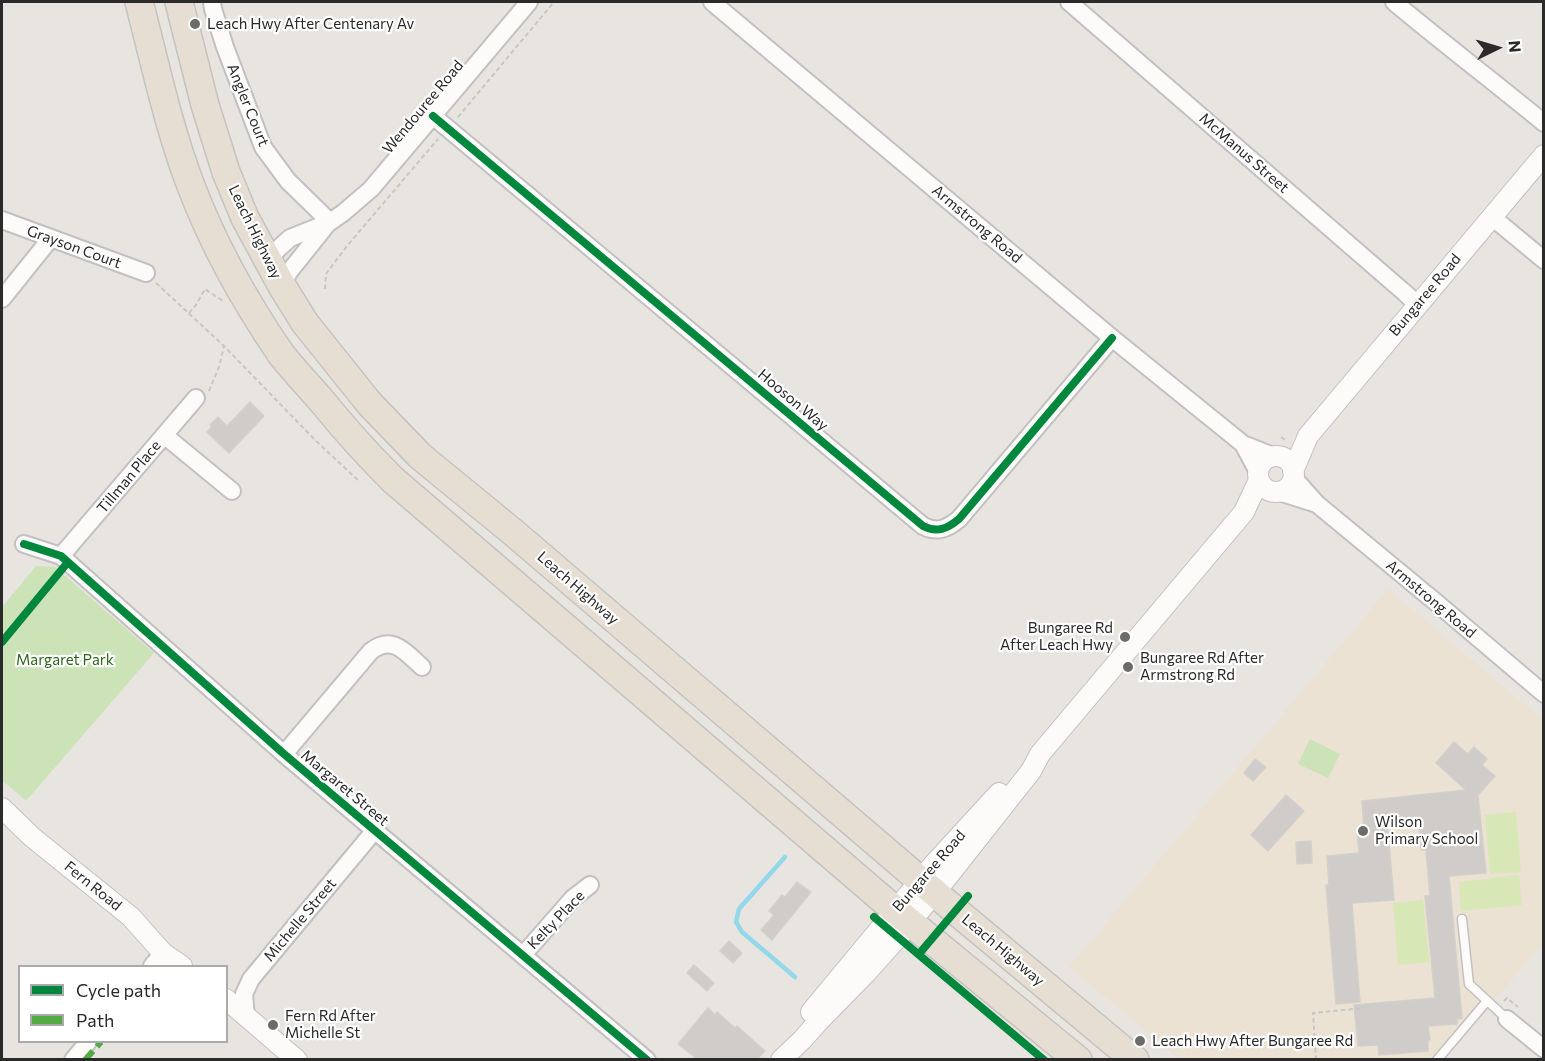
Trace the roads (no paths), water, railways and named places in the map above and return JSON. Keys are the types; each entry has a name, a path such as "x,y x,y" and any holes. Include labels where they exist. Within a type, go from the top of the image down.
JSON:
{"highway":[{"path":"139,2 176,144 191,188 209,229 229,270 282,355 327,407"},
{"name":"Leach Highway","path":"179,2 226,172 246,218 282,286 305,323 369,403 420,456 927,886 1135,1059"},
{"path":"268,261 262,282 262,295 292,352 335,420 365,453 393,480 902,916 1078,1059"}],"street":[{"name":"Angler Court","path":"212,2 225,47 263,147 288,181 330,222"},
{"name":"Wendouree Road","path":"282,286 289,272 330,222 371,189 528,2"},
{"name":"Armstrong Road","path":"712,2 1112,338 1243,444 1267,484 1317,504"},
{"name":"McManus Street","path":"1069,2 1418,305"},
{"path":"1394,2 1544,123"},
{"name":"Hooson Way","path":"433,116 923,526 931,530 945,528 959,519 1112,338"},
{"name":"Bungaree Road","path":"1267,484 1288,486 1308,436 1544,155"},
{"path":"1492,217 1544,260"},
{"name":"Grayson Court","path":"2,220 146,273"},
{"name":"Wendouree Road","path":"268,261 290,238 330,222"},
{"path":"2,299 51,238"},
{"name":"Tillman Place","path":"62,556 196,398"},
{"path":"165,435 232,491"},
{"name":"Bungaree Road","path":"1267,484 1259,466 1263,461 1279,447 1291,445 1308,436"},
{"name":"Armstrong Road","path":"1243,444 1279,447"},
{"path":"1279,447 1293,474"},
{"name":"Armstrong Road","path":"1293,474 1317,504 1544,694"},
{"name":"Bungaree Road","path":"783,1057 793,1035 1031,771 1040,754 1267,484"},
{"name":"Margaret Street","path":"24,544 62,556 284,754 647,1059"},
{"path":"284,754 376,647 387,643 396,646 422,667"},
{"name":"Fern Road","path":"2,808 32,837 126,913 157,960 178,965"},
{"name":"Michelle Street","path":"236,997 375,830"},
{"name":"Kelty Place","path":"523,955 573,898 590,885"},
{"path":"236,997 246,1017 297,1059"},
{"path":"1507,1019 1544,1049"},
{"path":"73,1059 86,1043"}],"lane":[{"path":"1462,919 1469,984 1507,1019"},
{"path":"1437,1059 1487,1001"}],"waterway":[{"path":"785,857 739,909 736,922 742,932 795,977"}],"place":[{"name":"Leach Hwy After Centenary Av","path":"195,24"},
{"name":"Bungaree Rd After Leach Hwy","path":"1125,637"},
{"name":"Bungaree Rd After Armstrong Rd","path":"1128,667"},
{"name":"Wilson Primary School","path":"1363,831"},
{"name":"Fern Rd After Michelle St","path":"273,1025"},
{"name":"Leach Hwy After Bungaree Rd","path":"1140,1041"}],"park label":[{"name":"Margaret Park","path":"65,660"}]}
